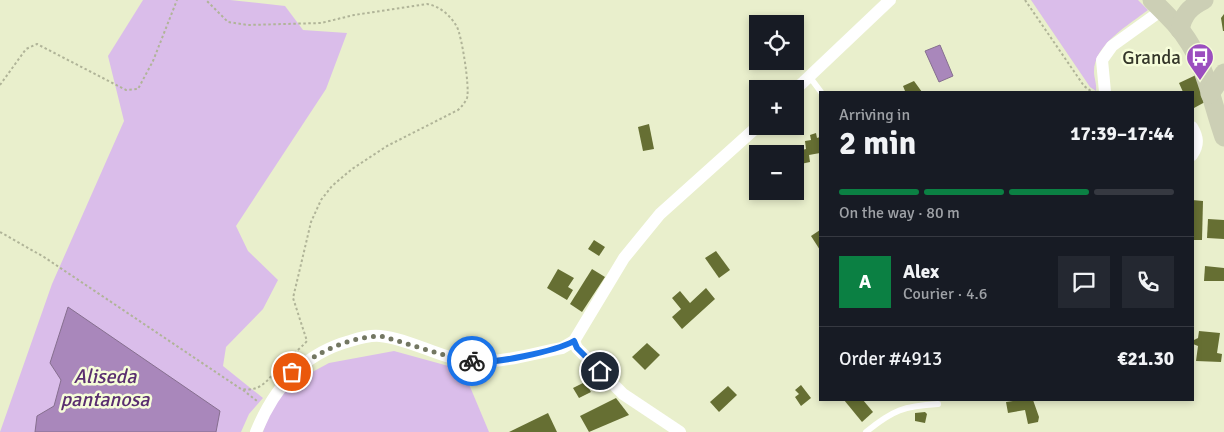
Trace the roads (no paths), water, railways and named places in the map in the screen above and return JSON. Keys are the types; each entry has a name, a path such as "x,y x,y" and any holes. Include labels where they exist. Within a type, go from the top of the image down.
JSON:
{"street":[{"path":"804,81 890,0"},
{"path":"1105,91 1102,60 1112,46 1157,5 1202,0"},
{"path":"1180,30 1186,13 1192,6 1202,0"},
{"path":"1157,5 1180,30 1214,81 1224,137"},
{"path":"1194,132 1197,140 1194,149"},
{"path":"256,432 266,408 292,372 313,356 340,344 368,336 381,336 454,358 478,362 562,348 574,341 619,265 660,214 749,134"},
{"path":"574,341 577,348 623,394 680,432"}],"lane":[{"path":"809,76 820,91"},
{"path":"866,432 895,411 916,405 938,404"}],"water":[{"path":"940,45 953,76 939,82 925,51"},
{"name":"Aliseda pantanosa","path":"68,307 220,411 216,432 35,432 37,416 54,406 61,380 50,363"}],"place":[{"name":"Granda","path":"1200,81"}]}
